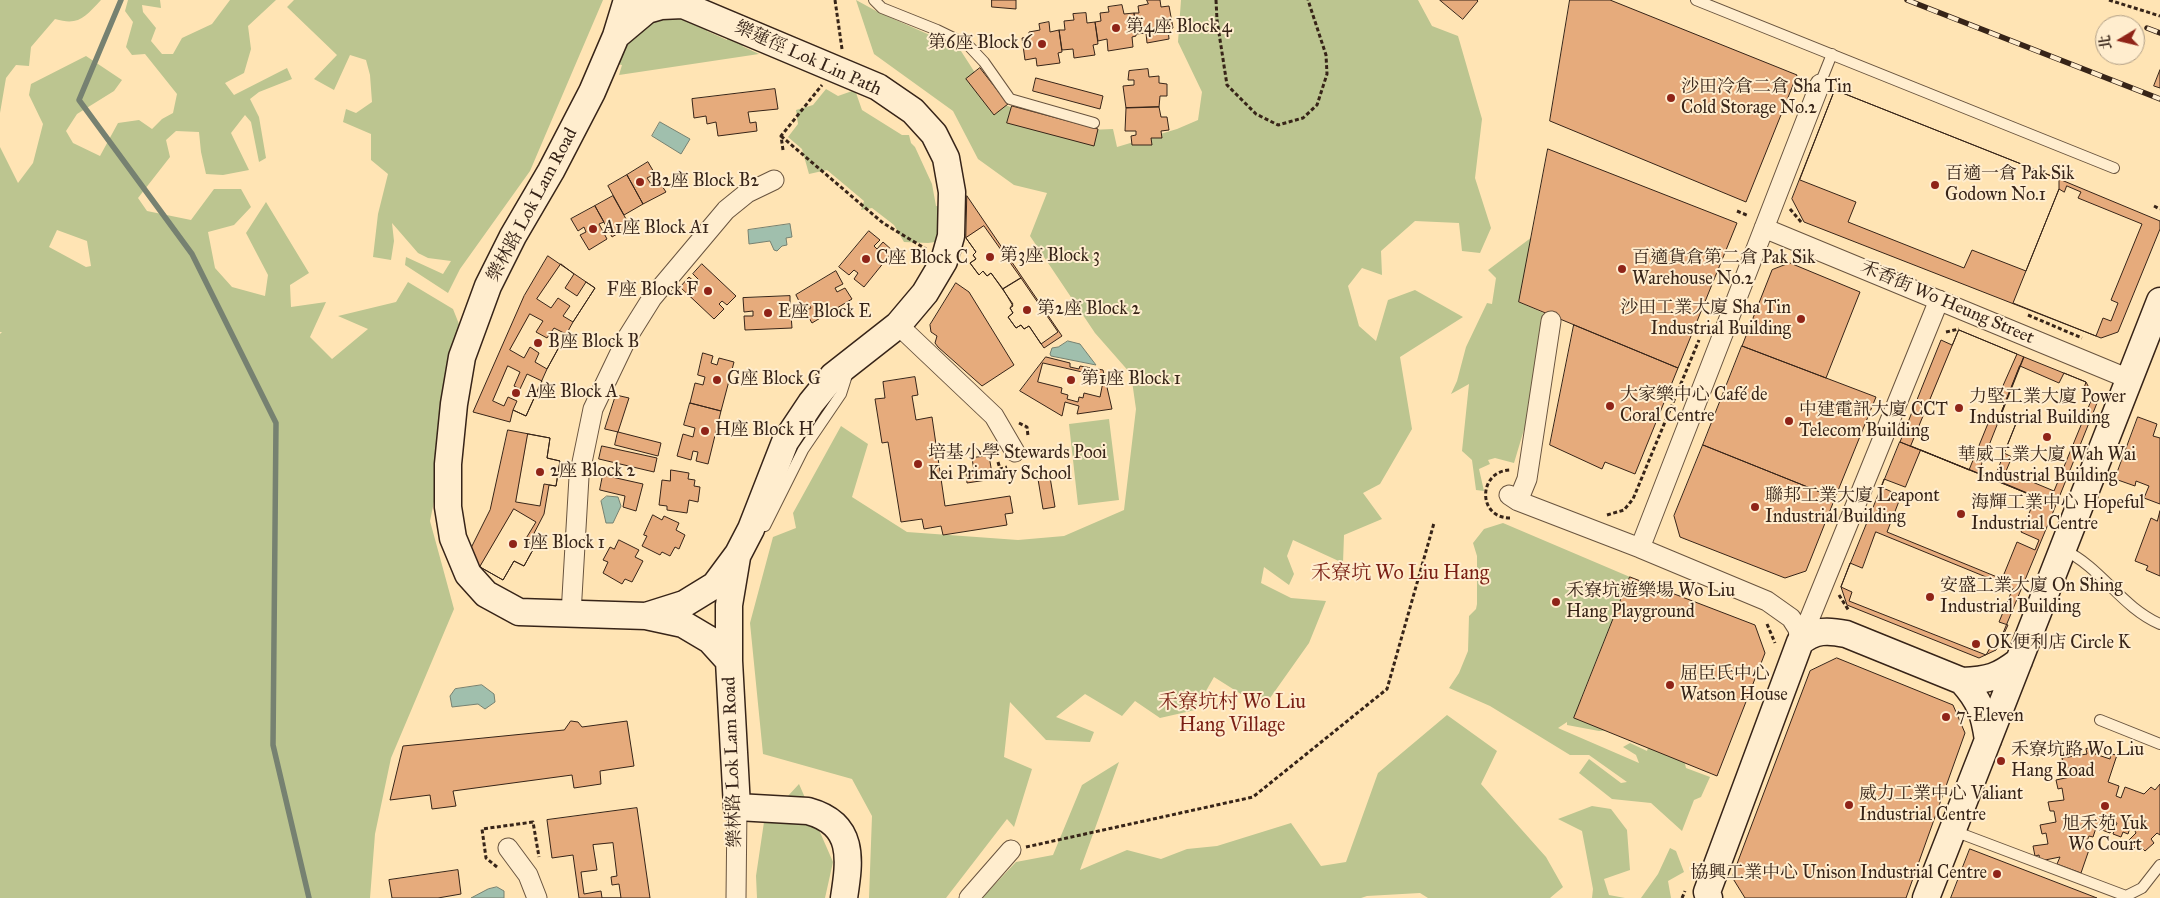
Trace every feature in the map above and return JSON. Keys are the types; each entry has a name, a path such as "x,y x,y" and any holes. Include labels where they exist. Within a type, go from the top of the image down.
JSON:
{"street":[{"name":"樂林路 Lok Lam Road","path":"627,0 616,36 574,129 513,236 488,286 462,357 454,404 448,464 448,507 453,538 468,574 486,594 518,612 646,616 683,624 710,640 730,662 738,807 736,898"},
{"name":"樂蓮徑 Lok Lin Path","path":"616,36 647,10 680,3 878,87 913,111 934,134 946,158 952,192 951,236 944,261 925,294 898,326 832,376 811,403 785,442 738,554 715,585 684,604 646,616"},
{"path":"1640,548 1753,223 1820,84"},
{"path":"572,614 579,476 593,409 627,338 652,298 726,210 747,193 774,180"},
{"name":"禾香街 Wo Heung Street","path":"1753,223 2129,379"},
{"path":"1702,895 1812,610 1939,300"},
{"path":"1926,898 2160,301"},
{"path":"1551,321 1527,479 1513,498 1753,594 1778,608 1791,618 1798,629 1800,642"},
{"path":"898,326 994,416 1014,452"},
{"name":"樂蓮徑 Lok Lin Path","path":"730,662 729,605 738,554"},
{"path":"1800,642 1818,632 1846,634 1962,681 1982,680 2001,675 2019,661"},
{"path":"1962,681 1980,705 1984,715 1988,740"},
{"path":"738,807 808,811 834,823 844,838 849,857 844,898"},
{"path":"508,848 528,875 537,898"},
{"path":"969,898 1011,850"}],"lane":[{"path":"874,0 882,8 930,27 968,45 984,62 1010,99 1094,123"},
{"path":"1696,0 2114,168"},
{"path":"1820,84 1832,54"},
{"path":"2063,549 2092,567 2131,607 2160,624"},
{"path":"2100,720 2160,744"},
{"path":"1952,830 2126,896 2142,888 2160,865"}],"path":[{"path":"835,0 842,52"},
{"path":"1216,0 1217,20 1227,85 1256,114 1278,126 1303,118 1317,105 1326,74 1326,54 1308,0"},
{"path":"2108,0 2160,16"},
{"path":"783,150 781,136 824,83"},
{"path":"781,136 883,223 928,250"},
{"path":"775,148 791,155"},
{"path":"1789,204 1791,211 1802,223 1811,227"},
{"path":"2154,206 2160,209"},
{"path":"1753,208 1753,223"},
{"path":"1737,211 1753,223"},
{"path":"2023,313 2085,340"},
{"path":"1942,336 1946,332 1964,328"},
{"path":"1602,515 1613,515 1624,510 1634,500 1701,335"},
{"path":"1517,520 1504,518 1493,512 1485,501 1486,487 1494,476 1506,470 1517,472 1527,479"},
{"path":"1011,850 1253,796 1387,689 1434,523"},
{"path":"1839,591 1840,598 1846,609 1855,614"},
{"path":"1763,621 1768,626 1775,641 1774,650"},
{"path":"1682,898 1702,895"}],"green space":[{"path":"0,0 101,0 86,15 76,21 55,19 31,47 29,66 16,65 6,78 0,113"},
{"path":"128,0 160,0 161,8 142,5 143,12 156,28 151,41 162,54 173,54 182,38 212,24 230,0 276,0 248,26 251,49 244,73 225,83 234,95 287,68 292,79 259,92 250,99 259,117 266,158 259,162 251,122 245,115 231,133 249,170 223,175 206,174 199,132 176,131 166,140 170,157 138,198 147,211 191,220 214,189 241,189 251,207 234,225 208,232 215,268 232,287 265,296 268,275 246,233 266,202 309,273 290,285 291,307 326,302 310,337 332,359 368,329 338,316 396,302 408,282 453,309 463,334 449,428 430,521 454,609 391,758 375,834 370,898 0,898 0,334 2,332 0,332 0,147 18,183 33,163 43,124 29,95 31,84 86,56 122,80 114,91 77,114 66,131 73,143 100,156 118,123 139,120 152,129 162,119 173,113 177,94 145,54 132,55 126,47 133,22 125,11","holes":["57,230 87,241 91,266 86,267 49,247"]},
{"path":"294,0 603,0 530,171 460,269 448,293 405,265 406,257 443,274 451,261 428,258 418,253 392,223 394,241 391,260 373,257 378,214 388,174 371,160 371,134 343,122 346,109 356,113 372,102 370,75 366,60 350,55 334,90 314,79 337,55 287,7"},
{"path":"650,0 709,25 707,31 727,40 728,32 759,44 742,46 759,54 619,75 622,65 617,64"},
{"path":"856,0 878,12 959,48 992,99 1065,131 1113,129 1117,147 1177,129 1198,120 1202,92 1178,42 1181,0 1418,0 1432,26 1458,36 1482,119 1475,178 1491,228 1480,253 1462,251 1459,223 1415,221 1381,251 1382,275 1362,268 1348,286 1359,326 1376,341 1388,300 1415,290 1463,317 1400,357 1412,429 1380,484 1363,493 1382,519 1344,535 1343,563 1293,540 1287,556 1294,574 1289,585 1264,567 1261,583 1291,598 1326,601 1309,643 1263,708 1214,677 1195,710 1160,718 1135,701 1122,716 1085,694 1056,717 1094,732 1090,742 1046,740 1010,702 1004,757 1032,769 1014,827 1007,819 946,898 869,898 872,816 852,779 763,754 750,623 773,537 796,528 793,513 841,426 868,444 852,497 907,532 1018,540 1064,536 1124,510 1136,409 1131,374 1095,333 1030,236 1047,193 1014,185 978,159 953,111 874,54"},
{"path":"826,89 838,96 855,90 862,110 902,135 909,135 911,143 915,147 932,184 936,206 945,207 942,241 928,243 904,242 894,225 872,208 861,210 864,201 827,170 809,174 802,149 788,137 798,124 796,110 813,105"},
{"path":"1532,237 1519,302 1557,319 1514,463 1495,458 1488,460 1490,464 1479,469 1484,491 1476,490 1472,460 1462,451 1469,384 1451,394 1457,381 1466,347 1487,303 1492,304 1496,278 1488,270"},
{"path":"1109,419 1119,500 1078,505 1069,424"},
{"name":"禾寮坑遊樂場 Wo Liu Hang Playground","path":"1503,523 1630,577 1581,699 1615,730 1599,731 1567,725 1567,722 1558,728 1639,763 1636,755 1623,747 1630,743 1647,751 1652,734 1680,744 1686,768 1710,777 1701,797 1694,800 1682,831 1651,803 1612,799 1579,773 1589,759 1621,783 1627,782 1589,755 1570,755 1490,706 1449,688 1459,673 1468,651 1469,616 1476,609 1477,604 1477,556 1473,543 1484,529"},
{"path":"1447,715 1497,751 1481,784 1546,857 1563,887 1550,898 1428,898 1420,893 1361,898 982,898 1016,862 1053,855 1082,785 1119,762 1080,870 1127,850 1161,859 1187,849 1217,846 1291,823 1321,866 1346,862 1378,773"},
{"path":"799,784 833,862 825,898 757,898 756,876 764,822"},
{"path":"1592,806 1611,809 1627,830 1630,870 1604,879 1609,895 1625,898 1592,898 1593,889 1582,831 1558,819"},
{"path":"1670,848 1676,851 1684,872 1668,881 1671,898 1641,898 1658,874"}],"shaded area":[{"path":"660,122 690,139 681,154 652,136"},
{"path":"790,224 792,237 786,238 787,245 782,246 777,251 774,250 770,241 749,244 748,230"},
{"path":"1068,341 1080,344 1096,365 1051,356 1052,348"},
{"path":"607,496 618,497 621,506 613,523 606,523 601,501"},
{"path":"482,685 494,694 495,702 485,709 478,704 452,707 450,696 455,689"},
{"path":"497,887 504,891 504,898 471,898 488,889"}],"building":[{"path":"992,0 1016,0 1016,9 992,7"},
{"path":"1147,0 1160,0 1161,7 1169,6 1173,28 1168,29 1169,39 1147,43 1146,33 1136,34 1134,13 1139,13 1138,6 1148,4"},
{"path":"1440,0 1477,0 1478,1 1463,19"},
{"name":"沙田冷倉二倉 Sha Tin Cold Storage No.2","path":"1570,0 1610,0 1797,75 1746,202 1550,121"},
{"name":"第4座 Block 4","path":"1122,5 1124,14 1134,13 1136,36 1132,37 1133,47 1108,51 1107,39 1098,41 1095,22 1101,21 1100,13 1109,12 1108,7"},
{"path":"1086,13 1087,23 1095,22 1098,44 1093,45 1095,55 1074,58 1073,49 1062,50 1059,30 1065,30 1064,21 1074,20 1073,14"},
{"name":"第6座 Block 6","path":"1049,22 1050,32 1059,30 1062,52 1058,53 1060,63 1037,66 1036,58 1025,60 1022,38 1029,37 1029,32 1040,30 1039,24"},
{"path":"980,68 1008,104 994,115 966,79"},
{"path":"1148,69 1149,77 1159,76 1159,83 1167,84 1167,96 1160,96 1159,107 1126,108 1123,86 1134,85 1134,80 1128,80 1129,71"},
{"path":"2160,70 2160,88 2154,86"},
{"path":"1036,78 1103,96 1100,109 1033,91"},
{"path":"775,89 778,109 748,112 750,123 756,122 757,131 718,136 716,122 707,124 706,116 694,118 692,99"},
{"name":"百適一倉 Pak Sik Godown No.1","path":"1835,90 2059,179 2059,189 2026,271 1972,250 1964,268 1848,222 1856,202 1800,180"},
{"path":"1835,90 2160,221 2160,229 2118,332 2101,338 1804,222 1792,199"},
{"path":"1012,106 1098,129 1094,146 1007,123"},
{"path":"1159,107 1161,117 1167,117 1169,130 1161,131 1162,138 1151,138 1152,145 1132,145 1131,136 1136,135 1136,131 1125,131 1126,108"},
{"name":"百適貨倉第二倉 Pak Sik Warehouse No.2","path":"1548,149 1737,223 1678,368 1519,302"},
{"name":"B2座 Block B2","path":"648,162 655,174 647,178 651,184 658,180 666,192 643,204 627,175"},
{"path":"627,175 643,204 624,215 608,186"},
{"path":"2067,186 2081,192 2078,198 2142,224 2111,300 2118,303 2111,321 2103,318 2096,336 2013,303 2059,189 2064,192"},
{"path":"613,196 630,226 612,237 595,206"},
{"path":"967,196 1062,336 1044,348 1029,326 1024,329 1021,325 1016,328 1008,317 1013,313 1010,308 1013,304 991,273 987,276 983,271 979,275 970,263 976,259 973,255 976,252 966,238"},
{"name":"A1座 Block A1","path":"595,206 604,222 599,224 607,239 589,250 580,235 586,232 584,227 578,231 571,219"},
{"name":"第3座 Block 3","path":"984,226 1021,278 1003,289 991,273 987,276 983,271 979,275 970,263 976,259 973,255 976,252 966,238"},
{"name":"C座 Block C","path":"869,231 880,240 874,246 877,249 883,242 893,251 864,287 854,279 858,273 854,270 849,275 839,267"},
{"path":"548,256 595,288 573,322 547,369 526,416 513,410 510,422 473,412 524,296"},
{"name":"沙田工業大廈 Sha Tin Industrial Building","path":"1790,263 1860,292 1826,378 1742,346 1772,270"},
{"path":"561,264 574,274 565,288 577,296 586,282 595,288 573,322 563,316 570,306 558,298 551,308 537,299"},
{"name":"F座 Block F","path":"702,264 736,296 727,305 722,301 719,304 724,309 714,319 680,287 689,277 696,283 699,280 693,274"},
{"path":"836,271 843,284 835,288 837,292 845,288 852,299 812,323 805,311 811,308 808,303 802,307 796,295"},
{"name":"第2座 Block 2","path":"1021,278 1058,332 1041,344 1029,326 1024,329 1021,325 1016,328 1008,317 1013,313 1010,308 1013,306 1003,289"},
{"path":"956,283 969,292 1014,365 982,386 938,347 935,343 937,336 931,332 930,325"},
{"name":"E座 Block E","path":"790,296 790,309 783,309 784,315 791,315 792,328 745,330 744,316 753,316 753,311 744,312 743,298"},
{"name":"B座 Block B","path":"530,314 543,321 536,332 547,338 554,328 566,334 547,369 535,362 539,353 530,347 524,358 510,350"},
{"name":"大家樂中心 Café de Coral Centre","path":"1574,325 1678,368 1635,474 1605,462 1602,469 1550,445"},
{"name":"力堅工業大廈 Power Industrial Building","path":"1959,330 2024,357 1978,473 1900,442 1941,340 1952,345"},
{"name":"力堅工業大廈 Power Industrial Building","path":"1959,330 2017,354 1998,397 2006,401 1997,424 1989,421 1969,470 1911,446"},
{"name":"中建電訊大廈 CCT Telecom Building","path":"1742,346 1876,397 1835,498 1703,445"},
{"name":"G座 Block G","path":"703,353 713,356 711,363 717,365 719,358 734,362 721,411 690,403 695,383 703,385 705,377 698,375"},
{"path":"1046,357 1070,363 1070,367 1079,369 1080,366 1103,370 1112,409 1077,414 1079,406 1065,402 1062,416 1020,391"},
{"name":"華威工業大廈 Wah Wai Industrial Building","path":"2024,357 2086,382 2097,403 2056,505 1994,479 2017,421 2001,414"},
{"name":"第1座 Block 1","path":"1043,363 1104,377 1100,397 1084,393 1083,398 1079,397 1078,402 1067,399 1068,395 1061,393 1062,388 1038,382"},
{"name":"A座 Block A","path":"508,366 520,372 514,386 520,389 527,374 542,381 526,416 513,410 517,401 508,397 504,406 493,401"},
{"name":"華威工業大廈 Wah Wai Industrial Building","path":"2020,366 2059,383 2064,373 2086,382 2083,391 2093,396 2054,491 2006,471 2012,457 2004,453 2017,421 2001,414"},
{"path":"915,377 918,395 912,396 916,420 932,417 945,506 1010,496 1013,513 1005,514 1007,525 943,535 941,526 924,529 922,519 901,522 888,442 882,443 875,399 885,398 883,382"},
{"path":"616,395 629,398 618,432 605,429"},
{"name":"H座 Block H","path":"690,403 721,411 708,464 696,461 698,452 693,451 691,460 677,456 683,434 693,437 695,428 684,425"},
{"path":"2138,417 2157,424 2153,436 2160,438 2160,504 2144,498 2149,486 2136,481 2135,486 2115,479"},
{"path":"508,430 550,438 547,458 560,461 556,486 549,485 544,514 529,543 535,546 524,566 514,561 503,580 480,567 469,552 490,510"},
{"path":"618,432 661,443 658,456 615,445"},
{"name":"2座 Block 2","path":"528,434 550,438 547,458 560,461 556,486 544,484 540,506 516,502"},
{"path":"1900,442 2056,505 1996,650 1979,658 1847,605 1841,587"},
{"name":"聯邦工業大廈 Leapont Industrial Building","path":"1703,445 1835,498 1806,571 1785,578 1680,537 1674,516"},
{"path":"602,446 657,458 654,472 599,459"},
{"name":"海輝工業中心 Hopeful Industrial Centre","path":"1921,450 2036,497 2021,532 2039,540 2035,550 2017,542 2002,579 1887,532 1901,496 1881,487 1884,479 1905,487"},
{"path":"989,456 993,479 967,483 966,472 974,471 972,458"},
{"path":"671,470 689,473 688,479 695,480 694,486 700,487 698,502 689,500 687,513 667,510 667,506 659,505 662,480 670,481"},
{"path":"603,475 643,484 636,511 623,507 625,496 600,490"},
{"path":"1050,477 1055,507 1043,509 1038,479"},
{"name":"1座 Block 1","path":"514,509 536,522 525,540 535,546 524,566 514,561 503,580 480,567"},
{"path":"2160,511 2160,576 2146,570 2148,566 2135,561 2151,518 2157,521"},
{"path":"653,515 662,520 664,516 679,523 676,530 685,535 679,549 675,547 670,556 662,552 660,555 642,546 647,536 644,535"},
{"name":"安盛工業大廈 On Shing Industrial Building","path":"1876,532 2013,588 1999,622 2008,625 1996,650 1990,648 1986,655 1849,601 1852,592 1841,587 1850,563 1862,568"},
{"path":"619,540 639,550 635,557 643,561 632,582 625,579 622,584 603,573 608,562 603,560 610,547 614,549"},
{"name":"屈臣氏中心 Watson House","path":"1630,577 1755,625 1765,653 1717,776 1574,718"},
{"name":"威力工業中心 Valiant Industrial Centre","path":"1837,658 1953,705 1965,733 1906,898 1745,898 1732,877 1810,671"},
{"path":"571,721 578,722 582,727 627,721 634,766 600,771 601,784 574,788 572,775 453,791 456,806 432,809 430,795 390,800 403,746 564,730"},
{"name":"旭禾苑 Yuk Wo Court","path":"2097,748 2095,754 2110,759 2111,754 2117,755 2108,782 2119,786 2116,796 2121,798 2125,787 2144,794 2151,787 2155,790 2160,784 2160,835 2157,833 2151,839 2154,843 2145,851 2139,845 2136,849 2128,841 2136,833 2134,829 2130,828 2128,834 2123,832 2121,837 2113,834 2117,823 2114,822 2110,833 2102,830 2103,827 2097,825 2093,837 2089,836 2086,843 2091,844 2081,873 2057,864 2060,857 2040,861 2039,855 2035,856 2033,846 2048,844 2046,833 2042,834 2040,825 2056,822 2054,811 2050,811 2048,802 2064,800 2062,788 2058,789 2056,780 2070,777 2068,767 2064,768 2062,758 2087,754 2086,749"},
{"path":"637,808 650,898 579,898 573,855 552,858 547,820"},
{"path":"613,843 617,876 611,877 612,885 619,884 621,898 602,898 601,891 584,894 581,872 597,870 593,845"},
{"name":"協興工業中心 Unison Industrial Centre","path":"1970,849 2097,898 1951,898"},
{"path":"458,870 461,894 438,898 392,898 389,880"}],"waterway":[{"path":"121,0 79,100 192,254 276,423 273,745 309,898"}],"railway":[{"path":"1907,0 2160,99"},
{"path":"2147,28 2160,33"}],"place":[{"name":"第4座 Block 4","path":"1116,28"},
{"name":"第6座 Block 6","path":"1042,44"},
{"name":"沙田冷倉二倉 Sha Tin Cold Storage No.2","path":"1671,98"},
{"name":"B2座 Block B2","path":"640,182"},
{"name":"百適一倉 Pak Sik Godown No.1","path":"1935,185"},
{"name":"A1座 Block A1","path":"593,229"},
{"name":"第3座 Block 3","path":"990,257"},
{"name":"C座 Block C","path":"866,259"},
{"name":"百適貨倉第二倉 Pak Sik Warehouse No.2","path":"1622,269"},
{"name":"F座 Block F","path":"708,291"},
{"name":"第2座 Block 2","path":"1027,310"},
{"name":"E座 Block E","path":"768,313"},
{"name":"沙田工業大廈 Sha Tin Industrial Building","path":"1801,319"},
{"name":"B座 Block B","path":"538,343"},
{"name":"G座 Block G","path":"717,380"},
{"name":"第1座 Block 1","path":"1071,380"},
{"name":"A座 Block A","path":"516,393"},
{"name":"大家樂中心 Café de Coral Centre","path":"1610,406"},
{"name":"力堅工業大廈 Power Industrial Building","path":"1959,408"},
{"name":"中建電訊大廈 CCT Telecom Building","path":"1789,421"},
{"name":"H座 Block H","path":"705,431"},
{"name":"華威工業大廈 Wah Wai Industrial Building","path":"2047,437"},
{"name":"培基小學 Stewards Pooi Kei Primary School","path":"918,464"},
{"name":"2座 Block 2","path":"540,472"},
{"name":"聯邦工業大廈 Leapont Industrial Building","path":"1755,507"},
{"name":"海輝工業中心 Hopeful Industrial Centre","path":"1961,514"},
{"name":"1座 Block 1","path":"513,544"},
{"name":"安盛工業大廈 On Shing Industrial Building","path":"1930,597"},
{"name":"禾寮坑遊樂場 Wo Liu Hang Playground","path":"1556,602"},
{"name":"OK便利店 Circle K","path":"1976,644"},
{"name":"屈臣氏中心 Watson House","path":"1670,685"},
{"name":"7-Eleven","path":"1946,717"},
{"name":"禾寮坑路 Wo Liu Hang Road","path":"2001,761"},
{"name":"威力工業中心 Valiant Industrial Centre","path":"1849,805"},
{"name":"旭禾苑 Yuk Wo Court","path":"2105,806"},
{"name":"協興工業中心 Unison Industrial Centre","path":"1997,874"}],"district":[{"name":"禾寮坑 Wo Liu Hang","path":"1400,574"},
{"name":"禾寮坑村 Wo Liu Hang Village","path":"1232,714"}]}
